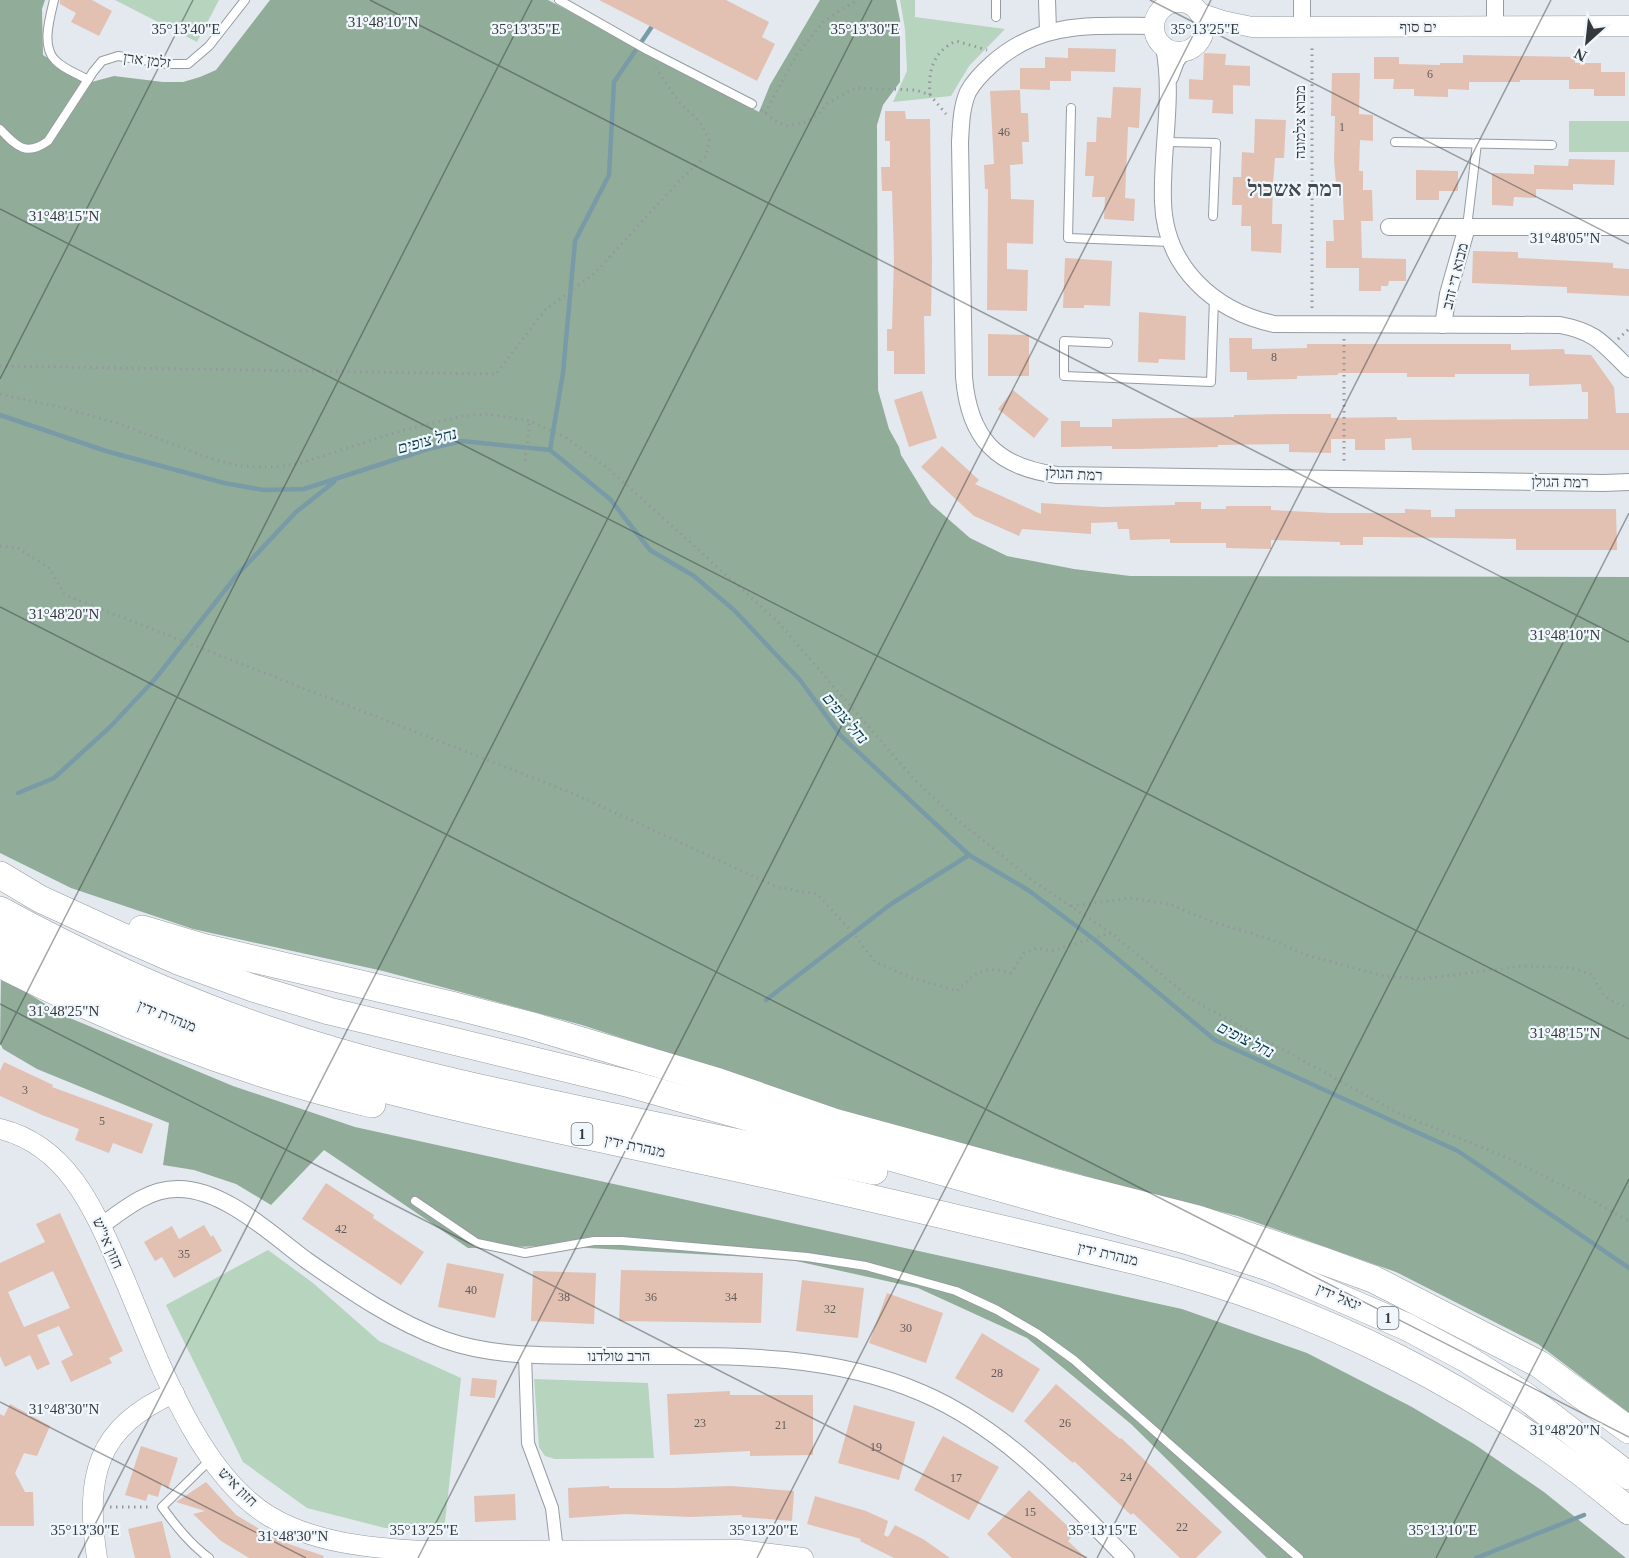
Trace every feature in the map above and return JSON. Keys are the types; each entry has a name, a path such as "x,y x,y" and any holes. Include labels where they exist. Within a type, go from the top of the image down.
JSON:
{"highway":[{"path":"0,868 157,935 529,1025 719,1082 834,1122 1198,1219 1318,1259 1373,1279 1539,1364 1629,1430"},
{"path":"0,875 40,899 111,932 178,961 253,988 399,1029 630,1084 1116,1222"},
{"name":"מנהרת ידין","path":"0,910 111,967 182,998 256,1026 334,1051 502,1093 1116,1222"},
{"name":"מנהרת ידין","path":"0,936 102,988 174,1019 248,1048 327,1073 431,1101 836,1189 1183,1272"},
{"path":"0,964 97,1012 216,1059 303,1087 440,1120 808,1199 1183,1272"},
{"name":"יגאל ידין","path":"1116,1222 1185,1240 1271,1268 1407,1327 1467,1359 1525,1396 1629,1476"},
{"name":"יגאל ידין","path":"1183,1272 1259,1298 1337,1329 1415,1368 1484,1407 1547,1447 1629,1511"}],"street":[{"path":"1047,0 1048,31"},
{"path":"1302,0 1307,27"},
{"path":"1495,0 1495,27"},
{"path":"1182,46 1156,37 1154,26 1158,13 1169,2 1181,2 1194,6 1202,18 1203,30 1182,46 1168,81 1163,203 1166,223 1184,267 1196,284 1214,299 1244,316 1274,324 1560,325 1581,329 1595,336 1629,369"},
{"name":"ים סוף","path":"1194,6 1223,21 1252,27"},
{"name":"רמת הגולן","path":"1154,26 1090,26 1048,31 1021,43 1000,56 986,69 968,93 961,122 965,398 970,415 986,443 1009,462 1026,469 1057,475 1629,482"},
{"name":"ים סוף","path":"1182,46 1225,32 1252,27 1629,26"},
{"name":"ים סוף","path":"1585,27 1629,37"},
{"name":"מבוא די זהב","path":"1389,227 1629,227"},
{"name":"מבוא די זהב","path":"1443,325 1448,294 1467,227"},
{"name":"חזון אי\"ש","path":"0,1129 29,1139 57,1160 81,1190 101,1226 174,1393"},
{"name":"הרב טולדנו","path":"101,1226 143,1197 161,1190 180,1188 198,1191 217,1198 236,1209 332,1277 401,1320 465,1347 488,1352 525,1355 760,1358 828,1365 894,1382 951,1407 1002,1441 1051,1483 1126,1558"},
{"path":"525,1355 528,1443 552,1508 564,1553"},
{"path":"97,1558 94,1507 97,1468 103,1452 111,1439 135,1414 151,1403 174,1393"},
{"name":"חזון איש","path":"174,1393 211,1458 233,1487 253,1505 290,1527 320,1537 381,1548 422,1551 564,1553 740,1550 803,1558"}],"lane":[{"path":"54,0 49,21 48,48 54,60 88,80"},
{"name":"זלמן ארן","path":"0,129 14,143 24,148 37,148 48,141 102,61 118,56 168,64 188,64 210,46 245,0"},
{"path":"559,0 647,50 752,104"},
{"path":"996,0 996,16"},
{"path":"1071,108 1068,238 1172,242"},
{"path":"1166,142 1216,143 1213,216"},
{"path":"1395,142 1552,145"},
{"name":"מבוא די זהב","path":"1467,227 1477,143"},
{"path":"1108,343 1064,341 1064,376 1211,382 1214,299"},
{"path":"415,1201 477,1243 525,1253 594,1241 622,1241 741,1251 807,1257 866,1266 956,1291 997,1310 1038,1334 1074,1360 1299,1558"},
{"path":"209,1558 183,1534 162,1507 211,1458"}],"path":[{"path":"844,8 848,0"},
{"path":"765,113 797,54 824,21 857,0"},
{"name":"מבוא צלמונה","path":"1307,27 1312,325"},
{"path":"930,95 929,81 935,59 944,47 956,41 968,43 1000,56"},
{"path":"0,366 496,374 545,310 595,273 679,181 706,156 710,140 700,122 679,102 662,79 647,50"},
{"path":"752,104 777,122 788,126 805,122 818,115 828,104 855,87 916,90 930,95 948,118 961,122"},
{"path":"1344,325 1344,479"},
{"path":"0,394 64,408 120,424 209,458 240,466 273,468 298,464 400,431 463,416 488,414 530,421 565,437 610,470 776,620 914,779 946,810 1036,883 1111,933 1191,999 1400,1114 1502,1155 1629,1221"},
{"path":"525,461 530,421"},
{"path":"0,546 18,548 49,568 65,595 572,793 777,887 817,894 853,933 875,962 912,978 957,991 971,976 985,971 996,969 1011,973 1024,953 1037,948 1051,951 1111,933"},
{"path":"1071,906 1129,898 1169,904 1210,921 1270,939 1306,955 1384,976 1422,979 1523,966 1572,968 1593,975 1600,992 1611,1002 1629,1007"},
{"path":"94,1507 162,1507"}],"green space":[{"path":"0,0 45,0 42,9 43,55 88,83 114,76 183,82 216,70 270,0 548,0 759,112 770,85 820,0 896,0 900,20 900,82 883,105 877,125 878,390 889,429 901,455 931,504 970,538 1007,556 1074,569 1130,576 1629,577 1629,1413 1538,1344 1396,1272 1238,1216 880,1123 582,1025 383,971 193,929 71,888 0,853"},
{"path":"115,0 219,0 197,42"},
{"path":"900,0 915,0 915,17 1005,29 969,66 951,96 893,102 907,71 905,29"},
{"path":"1569,121 1629,121 1629,152 1569,152"},
{"path":"1,977 65,1016 233,1086 355,1127 1182,1309 1307,1353 1412,1407 1474,1444 1544,1492 1626,1558 1267,1558 1131,1424 1027,1338 918,1288 787,1259 552,1246 468,1248 324,1150 271,1205 236,1184 194,1170 163,1165 169,1123 37,1069 3,1049 0,1043"},
{"path":"268,1250 313,1283 379,1341 461,1378 444,1531 385,1528 307,1508 243,1462 166,1305"},
{"path":"534,1379 648,1383 654,1458 555,1459 545,1456 539,1447"}],"building":[{"path":"60,0 92,0 112,11 99,36 71,22 76,13 60,4"},
{"path":"599,0 726,0 769,22 762,37 775,44 757,81"},
{"path":"1068,48 1116,49 1115,72 1071,71 1071,81 1050,81 1050,90 1020,89 1020,68 1045,68 1045,57 1068,58"},
{"path":"1204,53 1226,54 1225,65 1250,66 1250,86 1233,85 1233,114 1212,113 1213,100 1189,99 1189,79 1203,80"},
{"path":"1463,55 1575,57 1575,63 1601,63 1601,72 1625,72 1625,96 1594,96 1594,89 1569,89 1569,80 1520,80 1520,82 1469,82 1469,90 1448,89 1448,97 1414,96 1414,89 1393,89 1394,79 1374,79 1374,57 1399,57 1399,64 1440,65 1440,63 1463,63"},
{"path":"1332,73 1360,73 1359,114 1373,115 1373,141 1360,140 1359,171 1363,171 1363,190 1372,190 1373,221 1361,221 1362,258 1406,259 1406,281 1389,281 1388,286 1381,286 1381,291 1359,291 1359,268 1326,268 1326,241 1334,241 1333,220 1344,220 1343,196 1337,196 1334,160 1335,116 1331,116"},
{"path":"1113,87 1141,88 1139,128 1128,127 1125,198 1135,199 1134,221 1104,219 1105,197 1092,197 1094,176 1085,176 1087,142 1096,142 1097,117 1111,118"},
{"path":"1020,90 1021,113 1028,113 1029,142 1022,142 1023,164 1010,165 1011,199 1034,200 1033,244 1007,243 1007,269 1028,270 1027,311 987,310 988,189 985,189 984,165 994,164 990,91"},
{"path":"885,111 905,111 906,119 930,119 931,316 924,316 925,374 894,374 894,351 887,351 887,329 892,329 894,258 892,191 882,191 881,167 890,167 890,141 885,141"},
{"path":"1255,119 1286,120 1284,158 1275,158 1273,184 1272,224 1282,224 1281,253 1251,251 1251,226 1241,226 1242,205 1232,205 1233,177 1241,177 1242,152 1254,153"},
{"path":"1569,159 1615,160 1614,185 1573,184 1573,190 1536,189 1536,198 1514,197 1513,206 1492,205 1492,173 1534,174 1534,165 1568,166"},
{"path":"1416,170 1458,171 1458,191 1439,191 1439,200 1416,200"},
{"path":"1473,251 1518,252 1518,258 1613,263 1613,268 1629,269 1629,296 1567,293 1567,287 1472,283"},
{"path":"1065,258 1112,261 1110,306 1084,305 1084,308 1063,308"},
{"path":"1139,312 1186,316 1185,360 1159,359 1158,363 1138,362"},
{"path":"988,334 1029,335 1029,376 988,376"},
{"path":"1229,338 1252,338 1252,349 1307,348 1307,344 1511,344 1511,350 1564,349 1565,354 1591,355 1614,387 1616,413 1629,413 1629,450 1412,450 1411,438 1385,439 1385,450 1355,450 1355,439 1331,439 1331,453 1289,452 1289,444 1136,449 1112,449 1112,446 1061,447 1061,421 1080,421 1080,427 1112,427 1112,419 1289,414 1331,414 1331,418 1397,417 1397,420 1588,419 1588,392 1582,392 1581,384 1529,386 1529,374 1455,374 1455,377 1407,377 1407,373 1338,373 1338,375 1297,376 1297,379 1247,380 1247,372 1230,372"},
{"path":"1013,390 1049,419 1034,438 998,409"},
{"path":"922,391 937,438 909,447 894,400"},
{"path":"942,446 979,480 975,484 1041,514 1041,503 1103,507 1201,502 1201,509 1226,509 1226,506 1271,506 1271,510 1330,513 1405,513 1405,509 1431,510 1431,517 1455,517 1455,509 1616,509 1617,550 1516,550 1516,539 1384,537 1363,537 1363,545 1271,540 1271,549 1226,548 1226,543 1170,543 1170,539 1130,540 1129,529 1118,529 1117,522 1091,523 1091,534 1022,529 1019,536 974,516 921,467"},
{"path":"4,1062 53,1085 52,1087 153,1124 142,1154 113,1143 109,1153 75,1140 79,1129 0,1096 0,1071"},
{"path":"326,1183 424,1252 401,1285 302,1219"},
{"path":"60,1213 123,1351 109,1358 112,1363 71,1382 61,1361 73,1355 59,1326 37,1335 50,1364 37,1370 30,1355 5,1367 0,1356 0,1263 45,1242 36,1224","holes":["53,1271 70,1308 24,1327 8,1292"]},
{"path":"204,1225 222,1251 174,1278 162,1257 155,1261 144,1242 172,1226 179,1239"},
{"path":"447,1263 504,1274 495,1318 438,1307"},
{"path":"621,1270 763,1273 761,1323 619,1321"},
{"path":"533,1271 596,1273 594,1324 531,1321"},
{"path":"802,1280 864,1288 858,1338 796,1331"},
{"path":"887,1293 943,1313 926,1363 869,1343"},
{"path":"982,1333 1040,1369 1013,1413 955,1378"},
{"path":"472,1378 497,1380 495,1398 470,1396"},
{"path":"1056,1384 1121,1438 1222,1532 1196,1558 1180,1558 1074,1461 1073,1463 1024,1421"},
{"path":"730,1391 730,1395 813,1395 813,1455 750,1456 750,1451 670,1455 667,1394"},
{"path":"10,1404 50,1426 37,1456 24,1453 15,1473 25,1492 33,1492 34,1526 0,1526 0,1414 4,1416"},
{"path":"854,1405 915,1422 899,1480 838,1463"},
{"path":"943,1436 999,1467 969,1520 914,1490"},
{"path":"141,1446 178,1458 168,1489 162,1483 158,1497 148,1494 146,1501 125,1495"},
{"path":"206,1482 236,1515 280,1541 324,1556 323,1558 249,1558 221,1541 193,1514 205,1511 176,1502"},
{"path":"609,1486 609,1488 673,1488 731,1486 794,1491 792,1521 742,1517 742,1515 690,1517 626,1514 569,1518 568,1488"},
{"path":"1029,1490 1075,1533 1068,1541 1086,1558 1012,1558 987,1534"},
{"path":"515,1494 516,1520 475,1522 474,1496"},
{"path":"815,1496 866,1511 888,1521 884,1535 888,1537 895,1525 923,1539 950,1558 894,1558 860,1541 861,1539 807,1524"},
{"path":"162,1521 171,1558 135,1558 128,1529"}],"waterway":[{"path":"550,450 563,373 575,241 609,175 614,82 655,22"},
{"name":"נחל צופים","path":"0,415 106,451 224,483 264,490 304,489 428,449 462,441 550,450 610,499 650,550 694,576 734,610 800,680 841,736 969,855 1028,890 1095,940 1215,1040 1458,1151 1629,1268"},
{"path":"18,793 54,778 110,727 155,679 237,575 296,512 334,482"},
{"path":"766,1000 891,904 969,855"},
{"path":"1476,1558 1584,1515"}],"district":[{"name":"רמת אשכול","path":"1295,189"}]}
